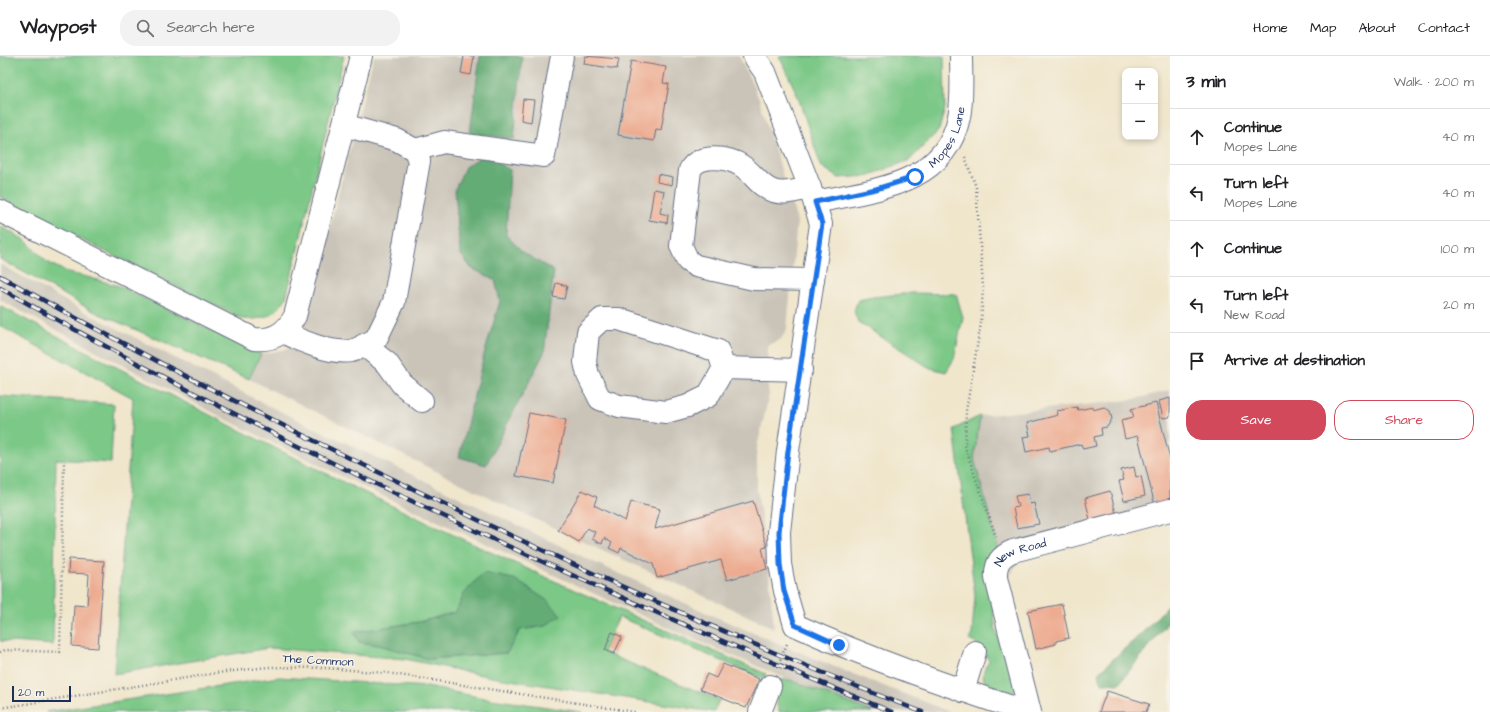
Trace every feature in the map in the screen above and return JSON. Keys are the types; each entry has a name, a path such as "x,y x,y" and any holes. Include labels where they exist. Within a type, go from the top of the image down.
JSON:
{"street":[{"path":"0,211 254,339 264,340 274,338 290,325 294,316 344,125 360,56"},
{"path":"415,150 444,142 544,156 562,56"},
{"path":"754,56 765,72 813,195 822,224 788,451 779,532 780,564 792,633 839,645 963,691 1027,712"},
{"name":"Mopes Lane","path":"813,280 754,279 696,266 688,261 681,246 690,170 693,164 699,160 715,158 736,162 744,166 756,180 773,191 813,195 876,189 915,177 934,163 946,150 954,134 959,116 961,99 961,56"},
{"path":"283,332 299,340 323,348 351,351 376,339 394,302 419,161 415,150 398,140 344,125"},
{"path":"602,319 619,319 718,351 724,368 708,396 688,406 666,412 620,406 600,399 588,375 585,362 588,332 602,319"},
{"path":"364,345 388,363 402,384 422,401"},
{"path":"724,368 801,370"},
{"name":"New Road","path":"1030,712 996,578 996,566 1003,557 1013,551 1170,510"},
{"path":"963,691 976,652"},
{"path":"760,712 770,686"}],"path":[{"path":"954,134 976,187 983,287 981,324 966,411 965,447 1003,557"},
{"path":"0,652 5,650 60,652 64,463"},
{"path":"770,686 792,633"},
{"name":"The Common","path":"0,708 217,673 268,667 326,668 387,673 635,712"}],"shaded area":[{"path":"374,56 738,56 740,58 759,99 797,221 787,329 781,339 768,345 767,382 769,395 757,447 757,490 768,563 774,628 517,511 249,379 261,354 288,349 303,330"},
{"path":"0,264 83,311 271,407 598,564 718,618 835,667 950,712 872,712 790,680 684,635 374,492 229,421 0,300"},
{"path":"1170,390 1170,520 1018,562 1007,582 974,459 980,416 1131,400"}],"green space":[{"path":"0,56 344,56 286,298 278,309 263,318 242,319 86,242 0,197"},
{"path":"480,56 522,56 514,139 470,133"},
{"path":"779,56 944,56 945,108 939,130 910,160 867,176 839,178 821,166 797,94"},
{"path":"484,155 510,170 506,235 524,253 554,271 544,353 486,465 459,457 484,355 500,301 495,280 471,268 460,253 455,189 465,167"},
{"path":"0,226 25,240 47,262 68,273 119,286 261,354 249,379 95,312 0,259"},
{"path":"913,293 956,294 963,317 954,359 946,372 930,368 858,322 854,311 858,300"},
{"path":"0,306 191,406 431,525 766,674 764,679 619,617 603,652 719,700 714,712 491,677 405,659 269,648 114,674 133,398 0,326","holes":["464,594 545,626 520,630 507,653 429,659 379,645 359,642 354,632 419,622 457,612"]},
{"path":"0,396 114,404 111,463 56,459 53,645 0,641"},
{"path":"980,416 974,459 999,551 987,562 996,631 1015,675 1015,691 1011,696 997,692 987,685 983,675 989,661 981,646 969,640 972,634 975,596 954,429"},
{"path":"483,573 514,579 548,601 561,615 545,626 520,630 507,653 429,659 379,645 359,642 354,632 419,622 456,612 464,594"},
{"path":"1170,603 1170,620 1119,684 1102,683 1098,673 1145,630"},
{"path":"279,677 427,687 484,698 582,712 46,712"},
{"path":"781,680 790,680 872,712 779,712 773,687"}],"building":[{"path":"464,56 474,56 471,75 461,73"},
{"path":"585,56 619,59 617,69 584,64"},
{"path":"631,61 666,67 663,83 669,84 661,130 656,129 654,141 618,135"},
{"path":"523,99 534,100 531,122 521,120"},
{"path":"658,174 673,177 672,185 657,182"},
{"path":"654,189 664,191 660,213 668,215 667,223 649,220"},
{"path":"556,283 567,286 564,299 553,297"},
{"path":"1170,398 1170,417 1163,418 1159,401"},
{"path":"1156,403 1170,459 1170,503 1155,506 1138,436 1125,439 1121,420 1134,417 1131,409"},
{"path":"1077,407 1078,410 1093,407 1093,410 1104,407 1110,411 1112,419 1107,427 1101,428 1102,435 1094,437 1096,446 1083,449 1081,444 1050,451 1049,447 1026,452 1023,437 1030,436 1027,423 1058,415 1057,411"},
{"path":"529,413 566,420 553,483 516,476"},
{"path":"1134,467 1136,477 1141,476 1145,496 1124,501 1119,481 1124,480 1121,470"},
{"path":"582,490 597,497 594,505 625,521 631,502 660,509 655,529 753,501 767,547 762,548 767,569 727,580 721,560 657,578 653,564 621,548 619,553 609,548 612,543 604,538 602,544 592,539 595,532 587,528 579,542 558,530"},
{"path":"1110,491 1117,517 1091,524 1085,498"},
{"path":"1028,494 1030,504 1034,503 1039,524 1017,528 1013,508 1018,507 1015,496"},
{"path":"69,559 104,561 98,648 72,646 74,605 87,606 89,574 68,573"},
{"path":"1062,604 1069,638 1056,641 1056,644 1036,649 1028,611"},
{"path":"612,632 622,637 614,654 605,650"},
{"path":"723,664 759,679 746,708 700,689 707,674 716,678"},
{"path":"1107,691 1149,704 1146,712 1099,712"}],"railway":[{"path":"0,276 199,383 465,514 724,632 922,712"},
{"path":"0,288 108,348 328,461 552,566 778,665 892,712"}],"route":[{"path":"839,645 795,625 784,591 780,564 779,532 788,451 822,224 815,202 876,189 915,177"}]}
